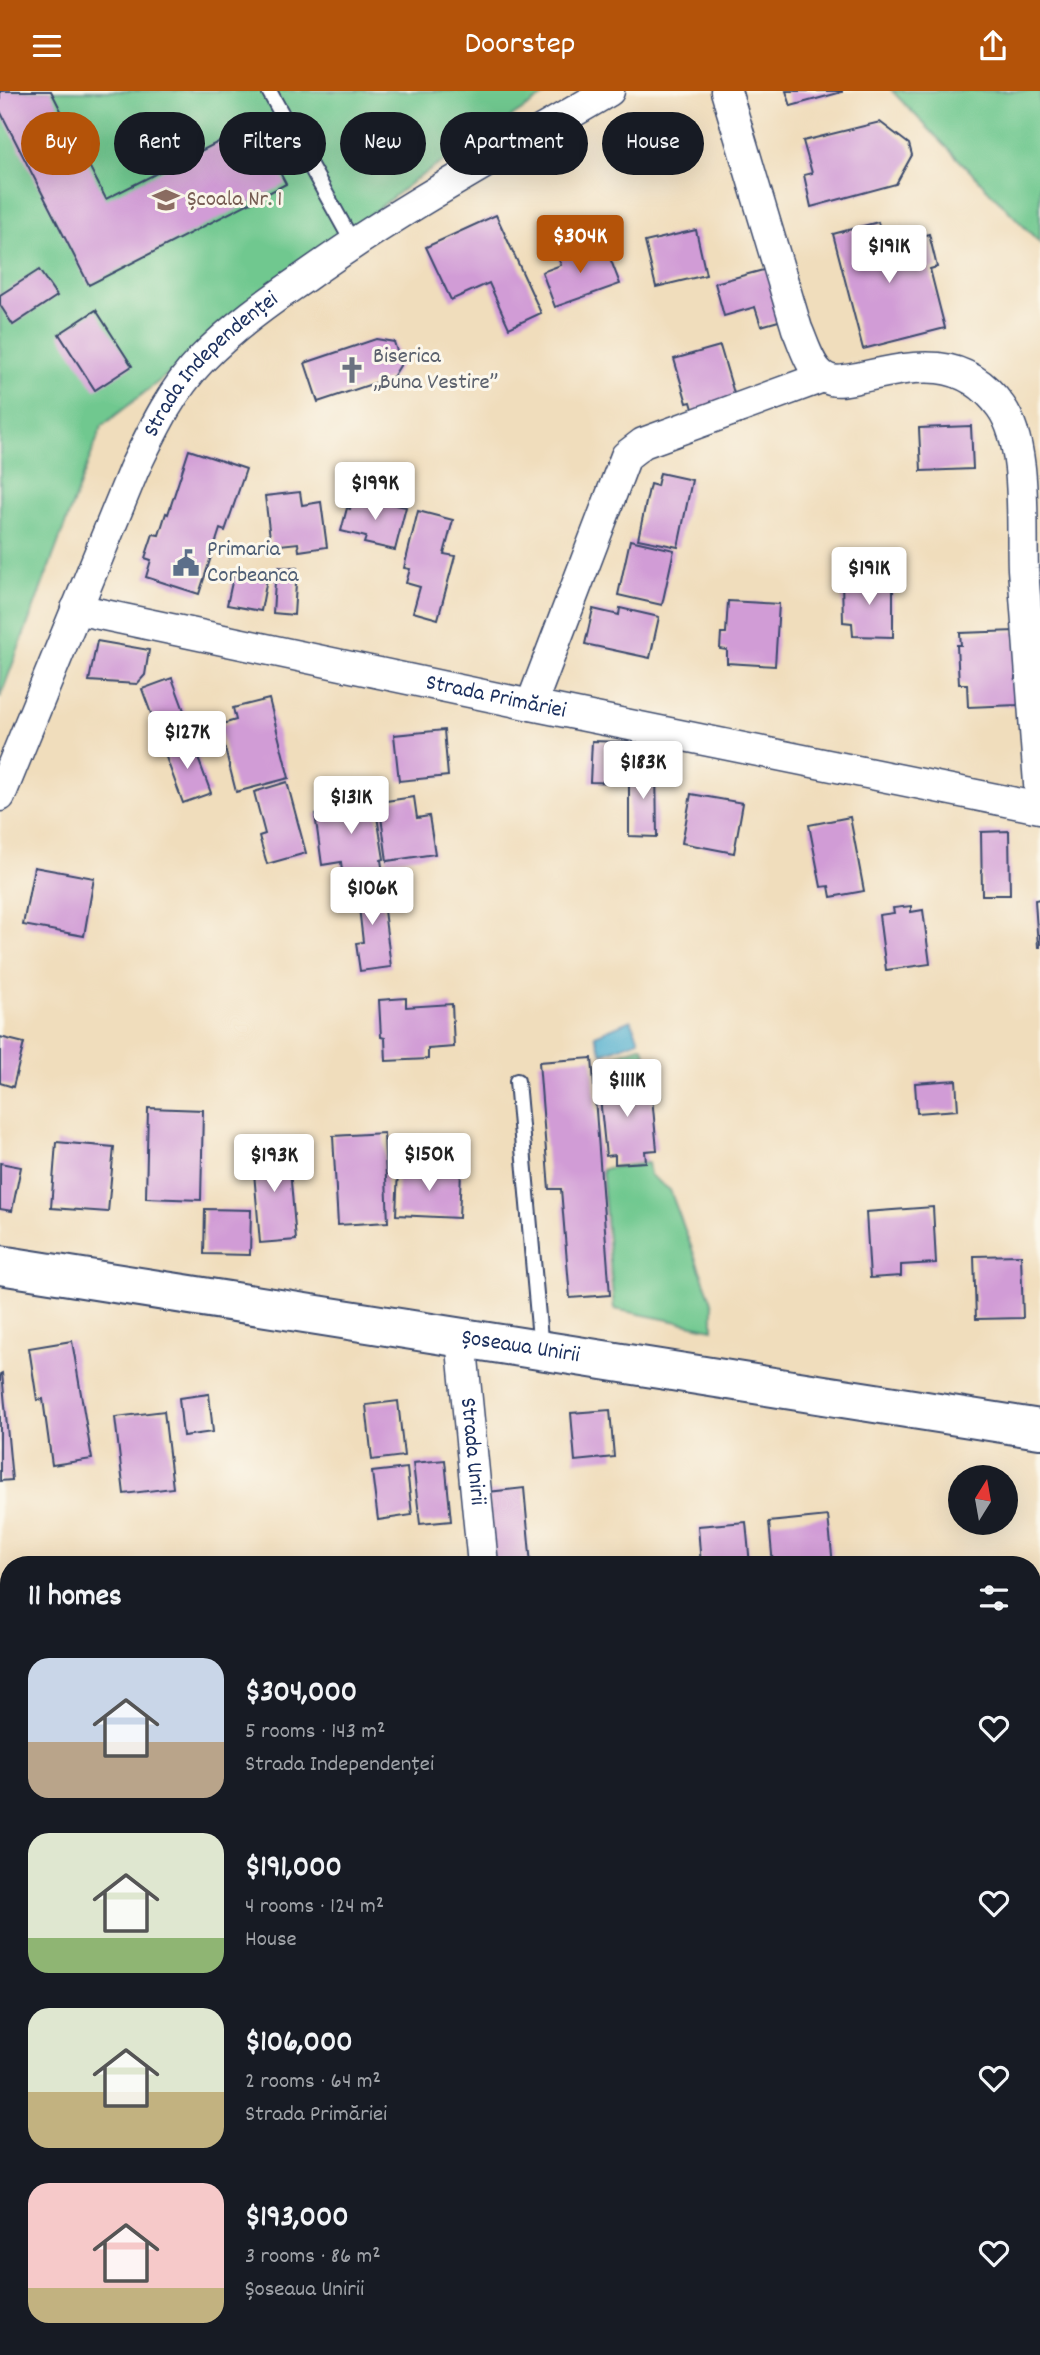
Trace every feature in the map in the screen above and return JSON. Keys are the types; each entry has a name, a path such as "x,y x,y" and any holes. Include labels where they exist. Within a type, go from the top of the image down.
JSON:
{"main road":[{"name":"Șoseaua Unirii","path":"0,1265 1040,1429"}],"street":[{"name":"Strada Independenței","path":"0,796 134,468 175,392 200,361 265,305 353,243 609,91"},
{"path":"726,91 797,329 813,364 823,377 835,382 903,367 956,370 979,383 1002,408 1016,440 1019,460 1023,568 1040,797"},
{"path":"531,705 625,456 643,443 823,377"},
{"name":"Strada Primăriei","path":"76,609 1040,808"},
{"name":"Strada Unirii","path":"461,1338 482,1556"}],"lane":[{"path":"269,91 353,243"},
{"path":"517,1081 541,1351"}],"green space":[{"path":"0,91 551,91 519,112 440,112 440,164 426,173 426,112 340,112 340,175 423,175 102,426 0,698"},
{"path":"892,91 1040,91 1040,243"},
{"path":"642,1046 662,1095 646,1096 641,1072 617,1074 611,1057"},
{"path":"648,1163 650,1175 670,1190 713,1305 713,1329 614,1309 602,1170"}],"water":[{"path":"631,1020 639,1040 602,1054 595,1035"}],"building":[{"path":"0,91 51,91 62,112 21,112 21,152 0,111"},
{"path":"786,91 842,91 842,92 791,106"},
{"path":"880,122 909,144 912,155 896,184 811,207 804,175 812,173 803,141"},
{"path":"219,142 219,175 281,175 286,184 89,285 33,175 94,175 106,199 153,175 205,175 205,149"},
{"path":"496,215 541,313 509,328 489,283 451,300 426,247"},
{"path":"878,222 885,245 929,234 937,267 930,269 945,328 863,349 833,234"},
{"path":"696,230 706,275 656,287 645,242"},
{"path":"605,245 620,284 555,307 542,272 561,265 557,255 583,246 585,252"},
{"path":"767,269 782,320 761,326 755,307 724,316 715,283"},
{"path":"39,270 57,296 13,325 0,305 0,295"},
{"path":"96,310 132,366 95,390 59,334"},
{"name":"Biserica „Buna Vestire”","path":"376,339 394,342 401,364 393,377 318,402 305,363"},
{"path":"720,346 736,400 694,412 691,402 687,403 674,359"},
{"path":"971,426 973,469 921,471 919,428"},
{"path":"189,450 246,469 225,531 220,529 199,594 146,577 151,560 145,558 153,534 159,535 166,513 168,514"},
{"path":"660,473 692,480 678,547 638,539 650,484 657,486"},
{"path":"300,492 302,505 321,502 327,547 299,551 298,543 271,546 265,496"},
{"path":"353,496 406,507 395,550 364,543 366,537 341,531"},
{"path":"418,511 453,520 444,554 455,556 438,619 413,612 420,587 406,583 410,569 404,568"},
{"path":"630,540 674,550 662,605 618,595"},
{"path":"276,567 297,568 294,615 273,613"},
{"path":"234,573 267,579 261,611 227,605"},
{"path":"842,579 893,579 893,637 853,636 852,623 843,622"},
{"path":"728,601 779,604 775,666 727,663 727,650 720,649 721,633 726,633"},
{"path":"620,608 659,617 650,658 585,644 593,609 619,615"},
{"path":"1016,631 1018,705 968,707 967,684 959,684 957,645 961,645 960,633"},
{"path":"97,641 149,650 145,675 137,684 89,681"},
{"path":"172,678 193,735 163,746 142,689"},
{"path":"269,699 289,778 236,792 219,725 236,720 233,708"},
{"path":"444,730 448,776 399,781 394,735"},
{"path":"191,739 211,793 183,803 163,749"},
{"path":"592,741 623,742 620,783 590,782"},
{"path":"629,766 656,766 657,837 629,836"},
{"path":"287,782 306,853 267,864 259,836 265,834 254,792"},
{"path":"373,792 384,859 381,860 383,873 343,879 341,862 322,865 315,814 328,813 326,800"},
{"path":"691,794 743,803 734,853 682,843"},
{"path":"414,797 417,818 429,816 435,854 387,861 379,802"},
{"path":"850,817 864,891 831,897 829,886 821,887 809,825"},
{"path":"1009,831 1010,895 982,895 981,832"},
{"path":"34,867 94,878 84,936 23,925"},
{"path":"380,878 391,967 360,971 356,943 363,942 356,881"},
{"path":"1040,899 1040,947 1038,947 1035,900"},
{"path":"911,906 911,912 923,910 930,964 886,970 879,915 894,913 893,908"},
{"path":"406,998 406,1007 452,1004 454,1047 428,1049 428,1059 386,1061 385,1038 381,1037 379,1000"},
{"path":"0,1037 24,1043 13,1087 0,1083"},
{"path":"592,1058 610,1295 570,1298 561,1189 549,1189 539,1062"},
{"path":"640,1074 642,1098 652,1097 657,1150 645,1151 646,1162 615,1164 615,1155 606,1156 598,1078"},
{"path":"956,1080 958,1110 917,1113 915,1083"},
{"path":"148,1108 203,1110 201,1200 146,1198"},
{"path":"384,1133 388,1222 338,1225 333,1136"},
{"path":"56,1142 114,1147 108,1212 51,1208"},
{"path":"288,1146 296,1240 260,1243 252,1149"},
{"path":"0,1163 21,1167 12,1211 0,1209"},
{"path":"398,1169 461,1171 459,1218 396,1215"},
{"path":"933,1207 936,1263 901,1265 901,1276 870,1278 866,1212"},
{"path":"205,1209 251,1210 250,1255 204,1254"},
{"path":"1021,1255 1023,1318 976,1319 974,1256"},
{"path":"72,1341 92,1459 52,1465 43,1399 37,1400 29,1348"},
{"path":"2,1373 12,1480 0,1481 0,1374"},
{"path":"209,1394 213,1432 183,1436 179,1398"},
{"path":"398,1401 404,1456 372,1460 366,1405"},
{"path":"610,1410 614,1457 575,1461 571,1413"},
{"path":"164,1411 173,1488 124,1494 115,1417"},
{"path":"445,1460 451,1521 420,1524 413,1463"},
{"path":"407,1468 412,1515 378,1520 372,1472"},
{"path":"524,1488 530,1556 494,1556 488,1492"},
{"path":"828,1516 832,1556 772,1556 769,1522"},
{"path":"746,1522 749,1556 700,1556 698,1526"}],"place":[{"name":"Școala Nr. 1","path":"166,200"},
{"name":"Biserica „Buna Vestire”","path":"352,370"},
{"name":"Primaria Corbeanca","path":"186,563"}]}
